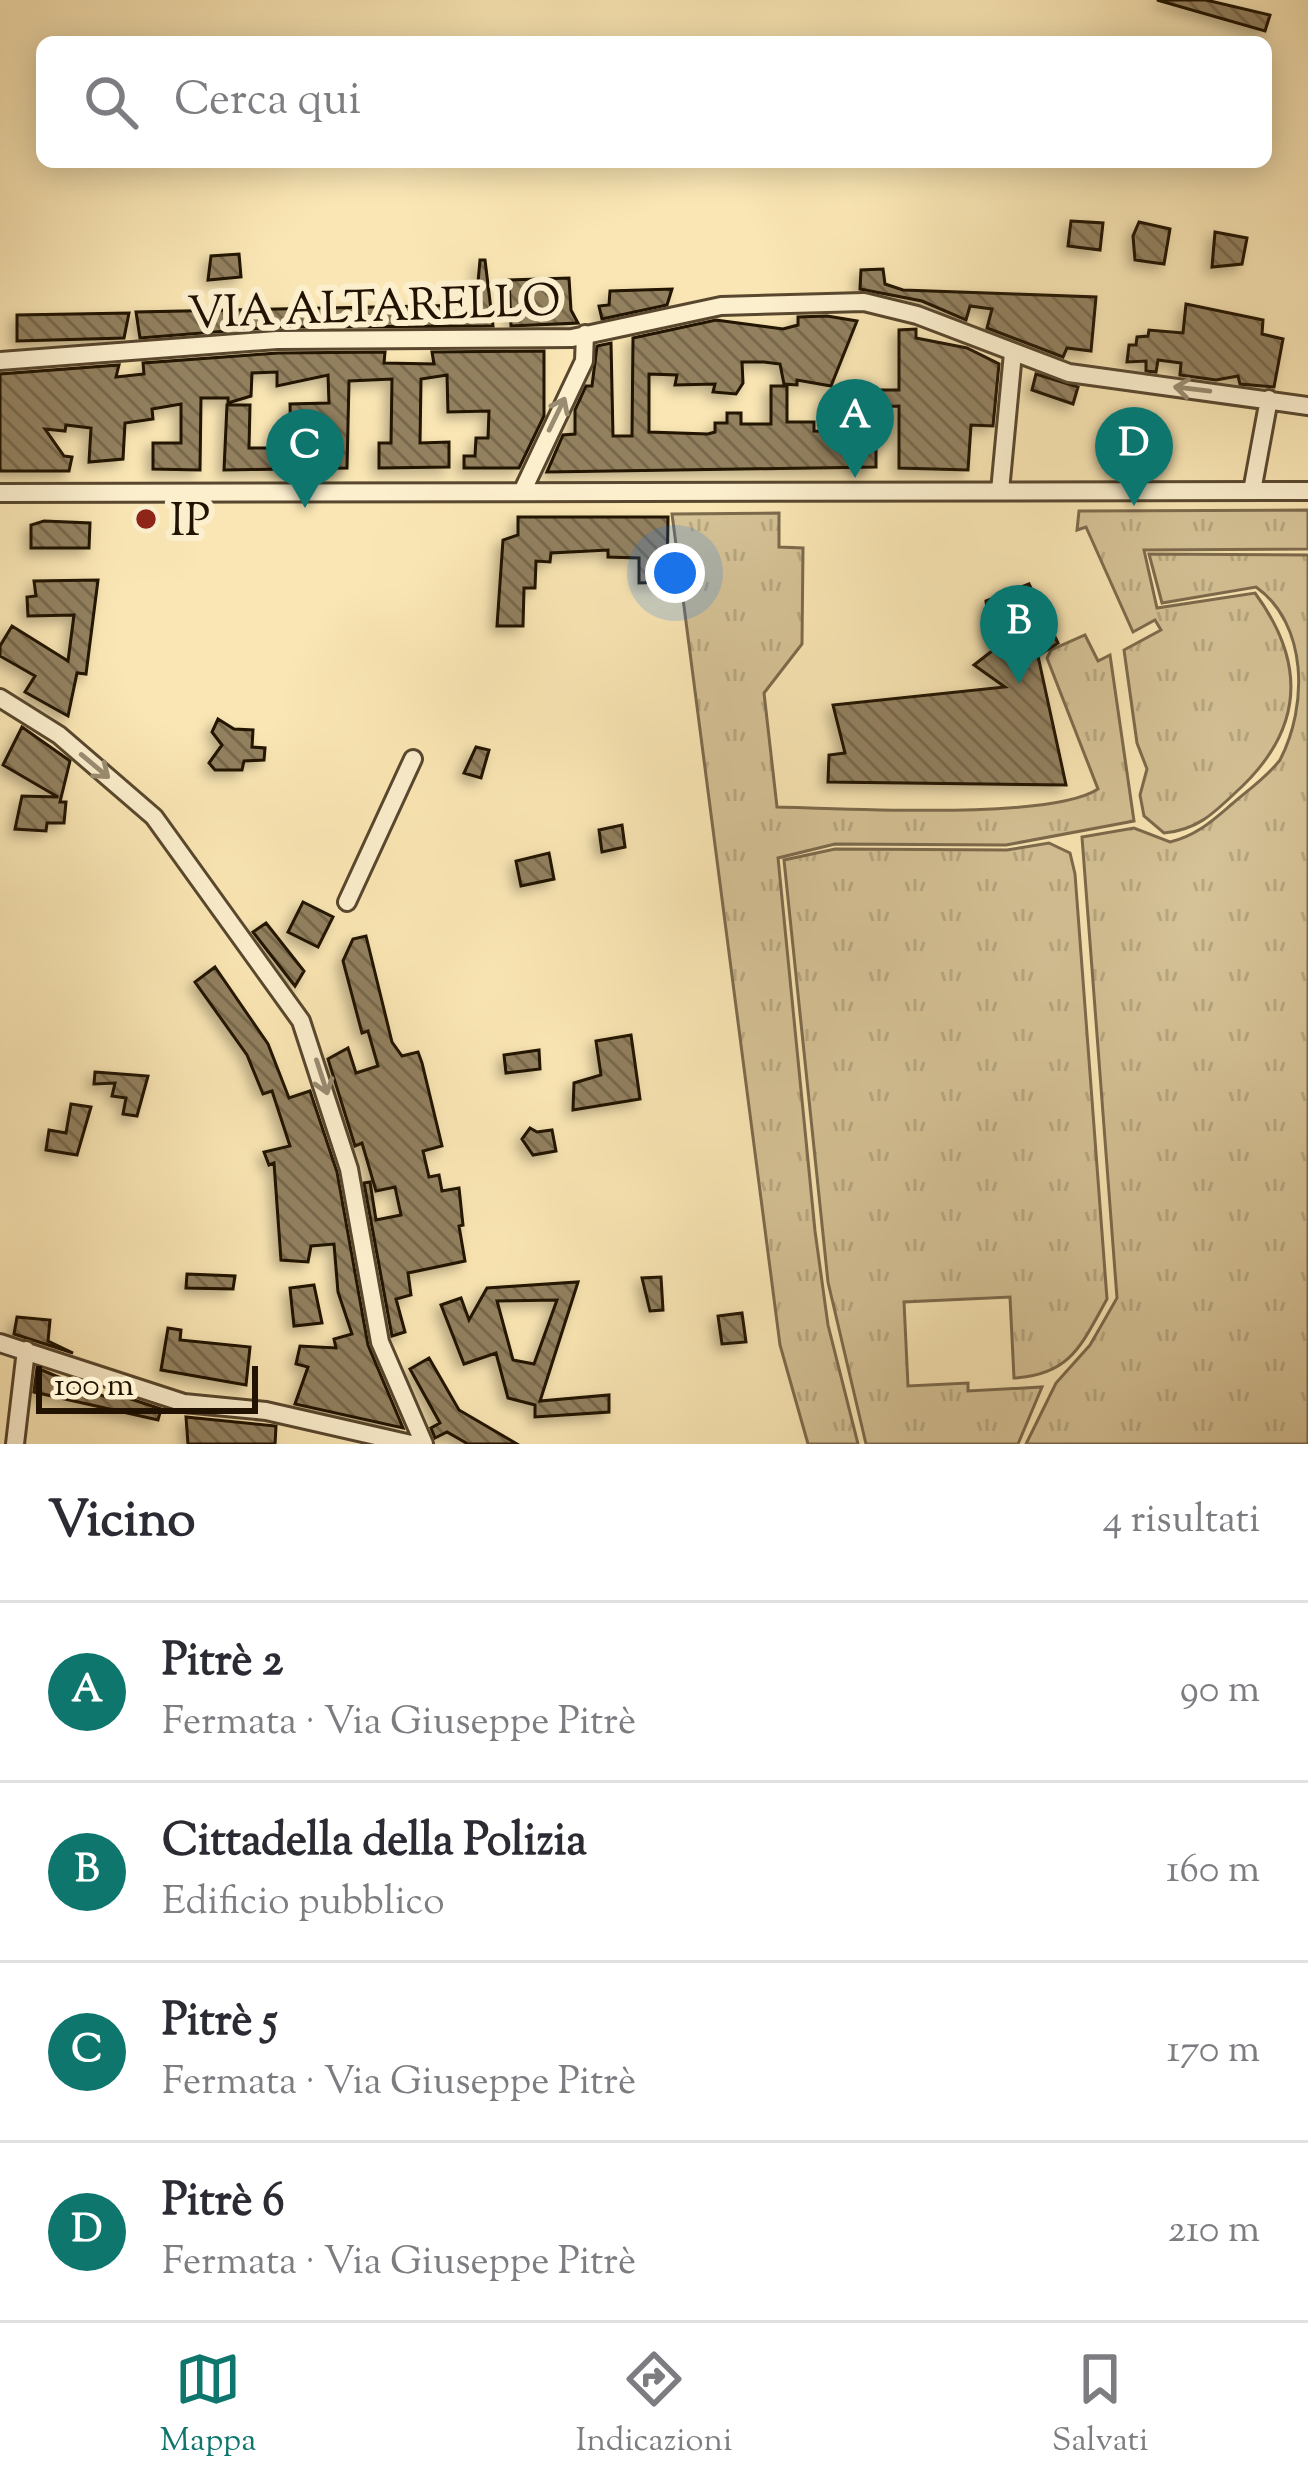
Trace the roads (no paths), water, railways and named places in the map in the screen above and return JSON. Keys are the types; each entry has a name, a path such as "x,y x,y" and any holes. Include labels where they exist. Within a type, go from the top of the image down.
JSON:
{"street":[{"name":"VIA ALTARELLO","path":"0,361 277,340 585,334 721,306 864,302 917,315 1069,373 1308,406"},
{"path":"522,492 584,361 585,334"},
{"path":"1000,491 1012,353"},
{"path":"1252,491 1269,400"},
{"path":"0,493 1308,490"},
{"path":"0,698 58,735 154,817 301,1021 350,1168 380,1342 424,1444"},
{"path":"347,902 413,759"},
{"path":"0,1343 184,1402 266,1411 409,1444"},
{"path":"15,1444 26,1350"}],"place":[{"name":"Pitrè 2","path":"855,478"},
{"name":"Pitrè 6","path":"1134,506"},
{"name":"Pitrè 5","path":"305,508"},
{"name":"IP","path":"146,519"},
{"name":"Cittadella della Polizia","path":"1019,684"}]}
